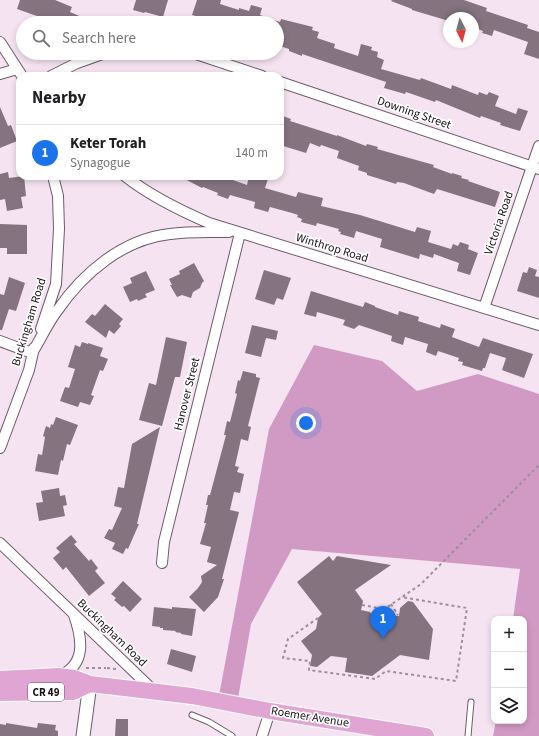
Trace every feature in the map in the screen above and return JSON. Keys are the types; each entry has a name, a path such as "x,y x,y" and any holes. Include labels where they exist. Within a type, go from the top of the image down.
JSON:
{"main road":[{"name":"CR 49","path":"0,680 58,676 74,678 90,684 155,692"},
{"name":"CR 49","path":"0,693 73,692 90,684"},
{"name":"Roemer Avenue","path":"155,692 218,700 270,711 426,736"}],"street":[{"path":"0,42 19,72"},
{"path":"59,72 86,60"},
{"path":"214,60 250,72"},
{"path":"73,72 75,64"},
{"path":"0,74 16,73"},
{"name":"Downing Street","path":"284,83 535,168"},
{"name":"Victoria Road","path":"484,308 535,168 539,146"},
{"name":"Buckingham Road","path":"0,448 29,370 32,353 56,284 59,229 58,196 53,180"},
{"name":"Winthrop Road","path":"130,180 140,188 177,209 237,232 539,325"},
{"path":"0,341 32,353 57,311 70,293 85,277 102,263 118,251 135,243 152,237 170,234 237,232"},
{"name":"Hanover Street","path":"162,562 164,542 237,232"},
{"name":"Buckingham Road","path":"0,543 155,692"},
{"path":"58,676 68,672 73,667 79,656 81,638 73,613"},
{"path":"83,736 90,684"},
{"path":"262,736 270,711"}],"lane":[{"path":"468,736 471,702"},
{"path":"192,715 209,722 232,736"}],"path":[{"path":"373,616 421,584 539,465"},
{"path":"318,618 288,640 283,658 310,661 309,670 375,678 386,671 456,682 466,608 401,598"},
{"path":"391,604 398,615"},
{"path":"362,605 384,609"},
{"path":"84,668 118,669"},
{"path":"106,668 106,674"}],"shaded area":[{"path":"314,345 382,361 417,391 478,374 539,394 539,736 493,736 495,724 527,724 527,616 513,616 520,569 292,549 251,624 237,704 218,701 269,429"}],"building":[{"path":"20,0 55,0 72,7 70,12 79,16 37,16 17,9"},
{"path":"136,0 168,0 163,16 133,10"},
{"path":"197,0 221,0 220,4 239,10 239,8 249,11 251,5 262,8 260,15 263,16 196,16 192,15"},
{"path":"464,0 487,8 486,11 528,25 527,28 539,32 539,59 524,54 528,42 494,30 492,36 482,33 483,31 479,29 479,12 443,12 443,19 412,10 391,1"},
{"path":"284,20 313,27 312,30 319,32 317,38 335,44 334,48 358,56 361,44 372,47 371,50 378,52 377,57 384,60 381,69 420,80 421,78 451,89 452,85 478,95 479,92 487,95 489,92 499,96 495,106 516,114 518,108 528,111 520,131 500,125 501,123 481,116 480,118 436,100 435,102 406,92 405,94 384,88 386,82 302,54 302,56 289,51 289,49 284,47"},
{"path":"0,107 8,126 11,125 16,141 0,148"},
{"path":"284,116 291,119 290,121 337,135 366,146 367,144 378,147 377,149 434,165 433,167 462,176 461,178 469,180 468,181 500,192 495,207 437,189 434,194 404,183 397,182 396,184 367,175 367,173 358,170 359,166 337,158 339,151 321,145 320,147 310,143 306,153 284,146"},
{"path":"8,172 9,178 16,177 16,180 24,180 26,196 21,197 23,208 7,211 5,199 0,200 0,174"},
{"path":"187,180 233,180 247,185 248,180 268,180 265,188 296,197 298,192 323,198 321,206 360,215 415,232 417,227 431,231 428,242 451,249 453,244 458,246 460,242 469,245 468,249 478,253 470,275 457,271 459,263 434,254 433,258 420,254 419,259 380,247 382,239 356,231 354,238 340,234 341,232 338,231 339,229 317,223 316,226 301,222 302,219 297,217 298,215 292,213 270,207 268,212 254,208 255,202 230,195 228,199 217,195 218,193 203,187 202,188"},
{"path":"0,224 27,225 27,254 7,254 7,248 0,248"},
{"path":"194,263 204,281 200,288 193,292 191,298 182,295 177,297 170,285 172,285 169,279 180,274 179,271"},
{"path":"529,267 537,270 535,276 539,277 539,298 517,291 523,272 527,273"},
{"path":"264,270 291,278 283,300 277,298 274,305 255,299"},
{"path":"146,271 155,290 145,294 147,297 138,301 137,299 130,302 123,287 132,283 130,278"},
{"path":"9,277 25,283 16,311 9,309 2,330 0,330 0,294 4,295"},
{"path":"311,291 363,307 365,302 398,315 399,311 419,317 418,321 440,328 441,324 455,329 452,337 479,347 483,338 533,354 524,378 502,370 506,358 490,353 485,368 483,368 482,371 462,365 463,362 458,361 459,358 438,351 436,356 426,352 428,344 405,337 403,345 391,341 392,336 359,325 354,329 343,325 345,320 317,312 316,317 304,314"},
{"path":"105,304 123,319 119,324 121,326 114,334 109,330 106,338 85,322 92,314 95,316"},
{"path":"252,325 278,331 276,340 266,338 261,357 245,353"},
{"path":"166,337 187,342 180,377 175,377 162,426 139,420 149,383 156,385"},
{"path":"82,342 103,348 100,356 108,359 103,371 100,370 91,395 94,396 90,405 80,402 78,407 60,401 65,387 69,388 75,369 68,367 75,345 80,347"},
{"path":"243,371 256,374 256,377 260,378 248,426 251,427 248,441 241,439 235,466 239,467 237,472 244,474 240,493 234,492 230,510 239,512 222,579 224,579 218,597 204,612 189,597 202,582 201,576 217,565 207,562 211,547 200,544 206,523 204,523 208,505 206,505 208,495 210,495 226,435 224,435 227,421 230,422 237,394 235,393 238,380 240,381"},
{"path":"56,417 78,425 70,445 67,444 63,461 61,460 58,475 35,471 38,454 42,455 45,437 43,436 46,426 50,428"},
{"path":"160,427 137,524 139,524 128,549 126,548 123,554 112,549 115,543 104,538 109,529 112,530 122,508 114,506 118,487 124,488 132,444"},
{"path":"59,488 60,496 65,495 67,505 63,506 65,516 39,521 36,503 43,502 41,491"},
{"path":"71,535 77,542 74,544 89,561 91,559 98,568 95,571 105,583 89,596 66,567 63,570 53,558 60,552 56,548"},
{"path":"329,556 333,561 337,556 391,565 355,590 363,601 361,610 370,612 378,624 391,615 399,616 400,608 408,601 413,602 433,629 429,660 400,655 372,676 345,672 347,658 331,656 317,667 310,666 312,655 301,641 316,629 318,618 322,614 297,582"},
{"path":"123,581 142,599 130,612 114,600 116,598 111,594"},
{"path":"154,607 196,609 192,636 175,632 176,631 163,630 163,628 152,626"},
{"path":"171,649 196,656 192,672 167,664"},
{"path":"116,719 128,719 128,736 115,736"},
{"path":"6,723 37,728 38,723 56,725 55,730 58,731 58,736 0,736 0,724 6,725"}],"place":[{"name":"Keter Torah","path":"383,639"}]}
